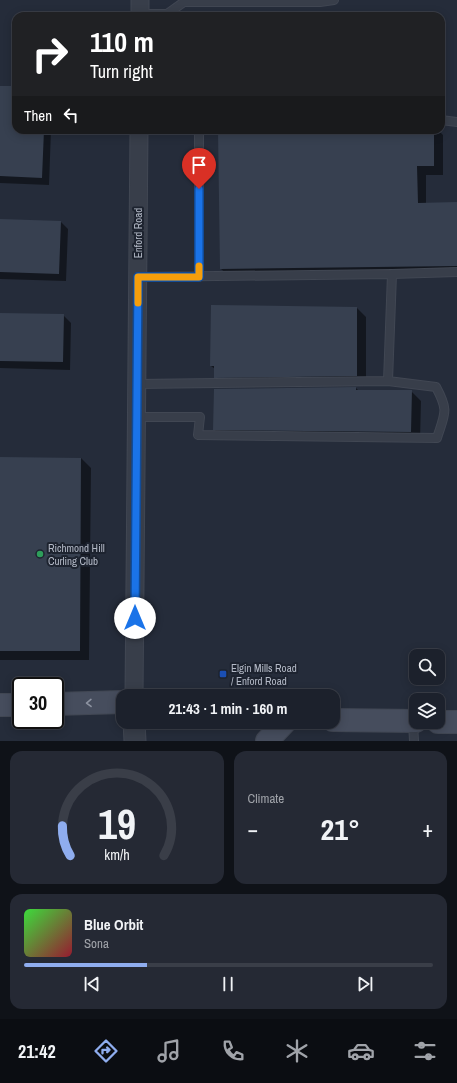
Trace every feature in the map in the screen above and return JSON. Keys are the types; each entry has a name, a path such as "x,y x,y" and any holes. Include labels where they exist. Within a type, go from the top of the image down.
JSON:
{"main road":[{"path":"64,704 116,702"},
{"path":"0,705 12,705"},
{"path":"340,721 409,728"},
{"path":"445,722 457,722"},
{"path":"267,741 278,729"}],"street":[{"name":"Enford Road","path":"134,689 139,134"},
{"path":"134,729 135,741"}],"lane":[{"path":"173,12 184,2 320,2 334,0"},
{"path":"140,10 152,12"},
{"path":"445,120 457,122"},
{"path":"199,134 199,277"},
{"path":"138,277 457,272"},
{"path":"388,381 392,274"},
{"path":"136,417 200,417 198,435 437,438 444,417 445,403 436,387 388,381 137,384"}],"building":[{"path":"0,86 12,86 12,134 44,134 42,178 0,176"},
{"path":"218,134 434,134 434,166 417,166 418,203 457,202 457,266 220,269"},
{"path":"0,219 61,221 59,274 0,272"},
{"path":"211,305 357,307 357,376 214,378 214,366 210,366"},
{"path":"0,313 64,314 63,362 0,361"},
{"path":"356,387 356,390 412,390 411,432 213,430 214,389"},
{"name":"Richmond Hill Curling Club","path":"0,457 81,458 80,651 0,651"}],"slow traffic":[{"path":"138,303 138,277 199,277 199,266"}],"place":[{"name":"Richmond Hill Curling Club","path":"40,554"},
{"name":"Elgin Mills Road / Enford Road","path":"223,674"}],"route":[{"path":"135,618 138,277 199,277 199,189"}]}
